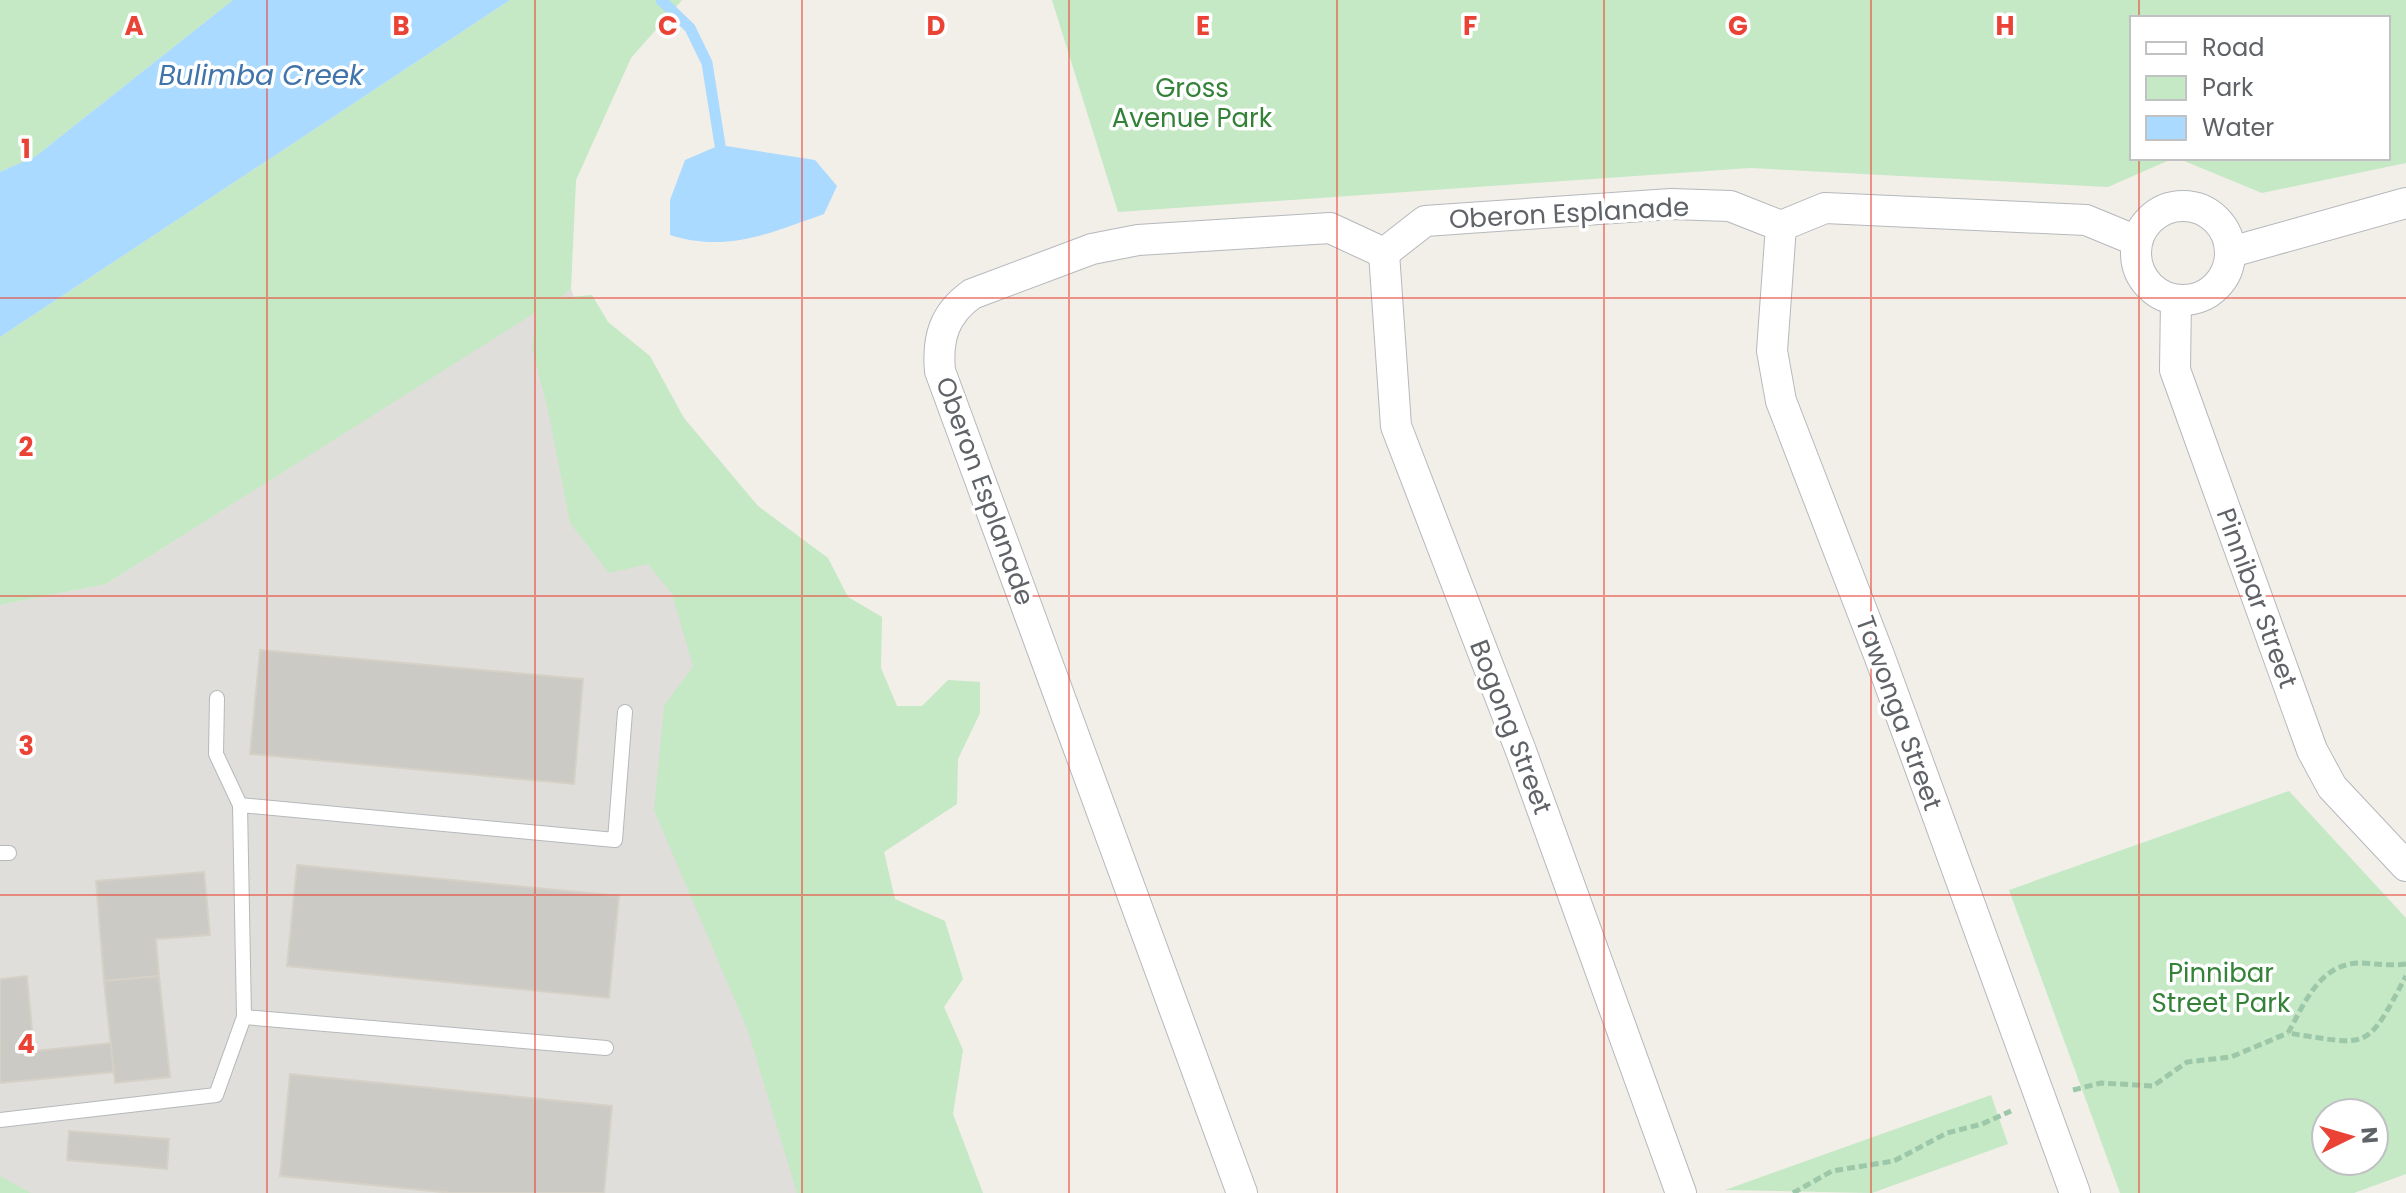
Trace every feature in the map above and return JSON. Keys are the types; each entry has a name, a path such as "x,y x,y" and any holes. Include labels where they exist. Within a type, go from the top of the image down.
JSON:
{"street":[{"path":"2231,252 2406,203"},
{"name":"Oberon Esplanade","path":"1242,1193 940,371 941,336 947,319 972,294 1112,244 1330,228 1384,253 1425,221 1656,205 1730,206 1781,226"},
{"path":"2181,205 2210,213 2221,223 2231,252 2224,278 2215,289 2203,296 2176,300 2149,286 2140,273 2137,241 2153,216 2181,205"},
{"path":"1781,226 1825,208 2086,220 2137,241"},
{"name":"Tawonga Street","path":"1781,226 1772,351 1781,401 1879,655 2075,1193"},
{"name":"Bogong Street","path":"1384,253 1396,426 1521,751 1681,1193"},
{"name":"Pinnibar Street","path":"2176,300 2175,370 2312,750 2332,787 2406,866"}],"lane":[{"path":"0,1120 216,1095 244,1017 240,805 216,754 217,698"},
{"path":"240,805 615,840 625,712"},
{"path":"244,1017 606,1048"}],"path":[{"path":"2406,964 2383,966 2359,963 2329,971 2313,989 2288,1033 2352,1043 2377,1029 2406,976"}],"shaded area":[{"path":"571,289 901,1193 0,1193 0,605 106,584"}],"green space":[{"path":"0,0 233,0 36,156 0,172"},
{"path":"510,0 682,0 631,58 576,180 571,289 559,298 592,295 608,322 650,356 684,418 758,506 828,558 848,597 882,617 881,668 897,706 922,706 948,680 980,682 980,713 958,759 957,804 884,852 895,899 945,921 963,979 944,1007 963,1050 953,1114 983,1193 797,1193 748,1031 654,810 664,706 693,666 672,594 648,564 609,573 570,523 548,410 532,348 536,312 106,584 0,605 0,337"},
{"name":"Gross Avenue Park","path":"1052,0 2406,0 2406,163 2262,193 2182,160 2390,160 2390,16 2130,16 2130,160 2169,160 2108,187 1750,168 1118,212"},
{"name":"Pinnibar Street Park","path":"2289,791 2406,918 2406,1174 2354,1193 2120,1193 2009,890"},
{"path":"1991,1095 2008,1144 1872,1193 1725,1190"},
{"path":"0,1176 31,1193 0,1193"}],"water":[{"name":"Bulimba Creek","path":"233,0 510,0 0,337 0,172 36,156"},
{"path":"720,145 815,160 837,186 824,214 767,234 730,241 691,240 670,235 670,200 685,160"}],"building":[{"path":"260,650 583,679 574,784 250,754"},
{"path":"297,865 619,896 609,998 287,966"},
{"path":"204,872 210,935 156,939 159,976 104,981 96,881"},
{"path":"27,976 34,1051 111,1043 114,1072 0,1083 0,979"},
{"path":"159,976 170,1077 115,1083 104,981"},
{"path":"290,1074 612,1106 604,1193 453,1193 280,1176"},
{"path":"69,1131 169,1139 167,1169 67,1160"}],"waterway":[{"path":"661,0 690,28 707,63 720,145"}]}
